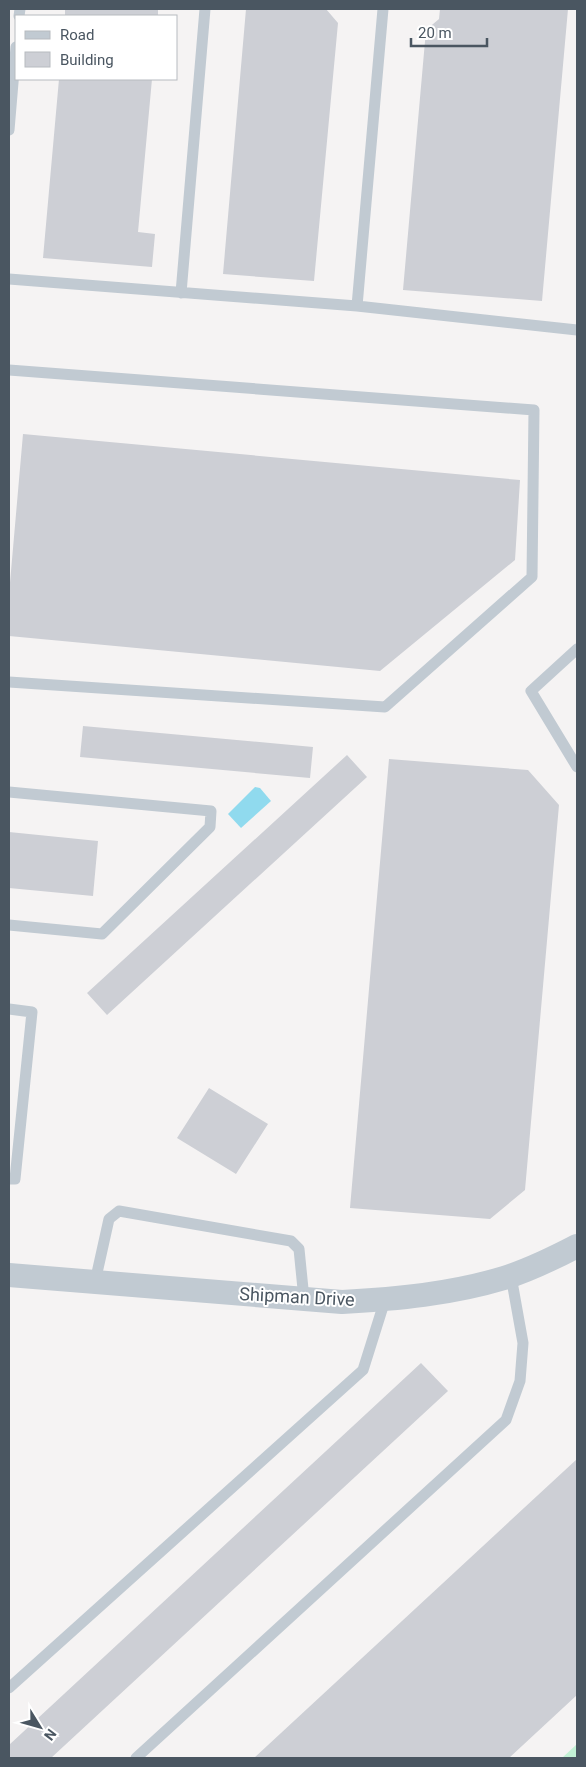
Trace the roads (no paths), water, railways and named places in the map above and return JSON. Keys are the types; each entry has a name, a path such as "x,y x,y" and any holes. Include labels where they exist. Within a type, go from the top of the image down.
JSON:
{"street":[{"name":"Shipman Drive","path":"9,1275 342,1302 385,1300 452,1291 511,1276 544,1263 577,1246"}],"lane":[{"path":"181,293 205,9"},
{"path":"357,306 383,9"},
{"path":"9,130 15,59"},
{"path":"9,279 357,306 577,330"},
{"path":"9,370 534,410 532,577 385,707 9,682"},
{"path":"577,649 531,691 577,767"},
{"path":"9,792 211,811 210,827 102,934 9,925"},
{"path":"9,1009 32,1012 15,1179 9,1179"},
{"path":"95,1282 109,1219 119,1211 291,1241 299,1249 304,1299"},
{"path":"136,1758 506,1420 520,1382 523,1343 511,1276"},
{"path":"9,1688 363,1370 385,1300"}],"water":[{"path":"255,787 260,788 271,801 241,828 228,814"}]}
